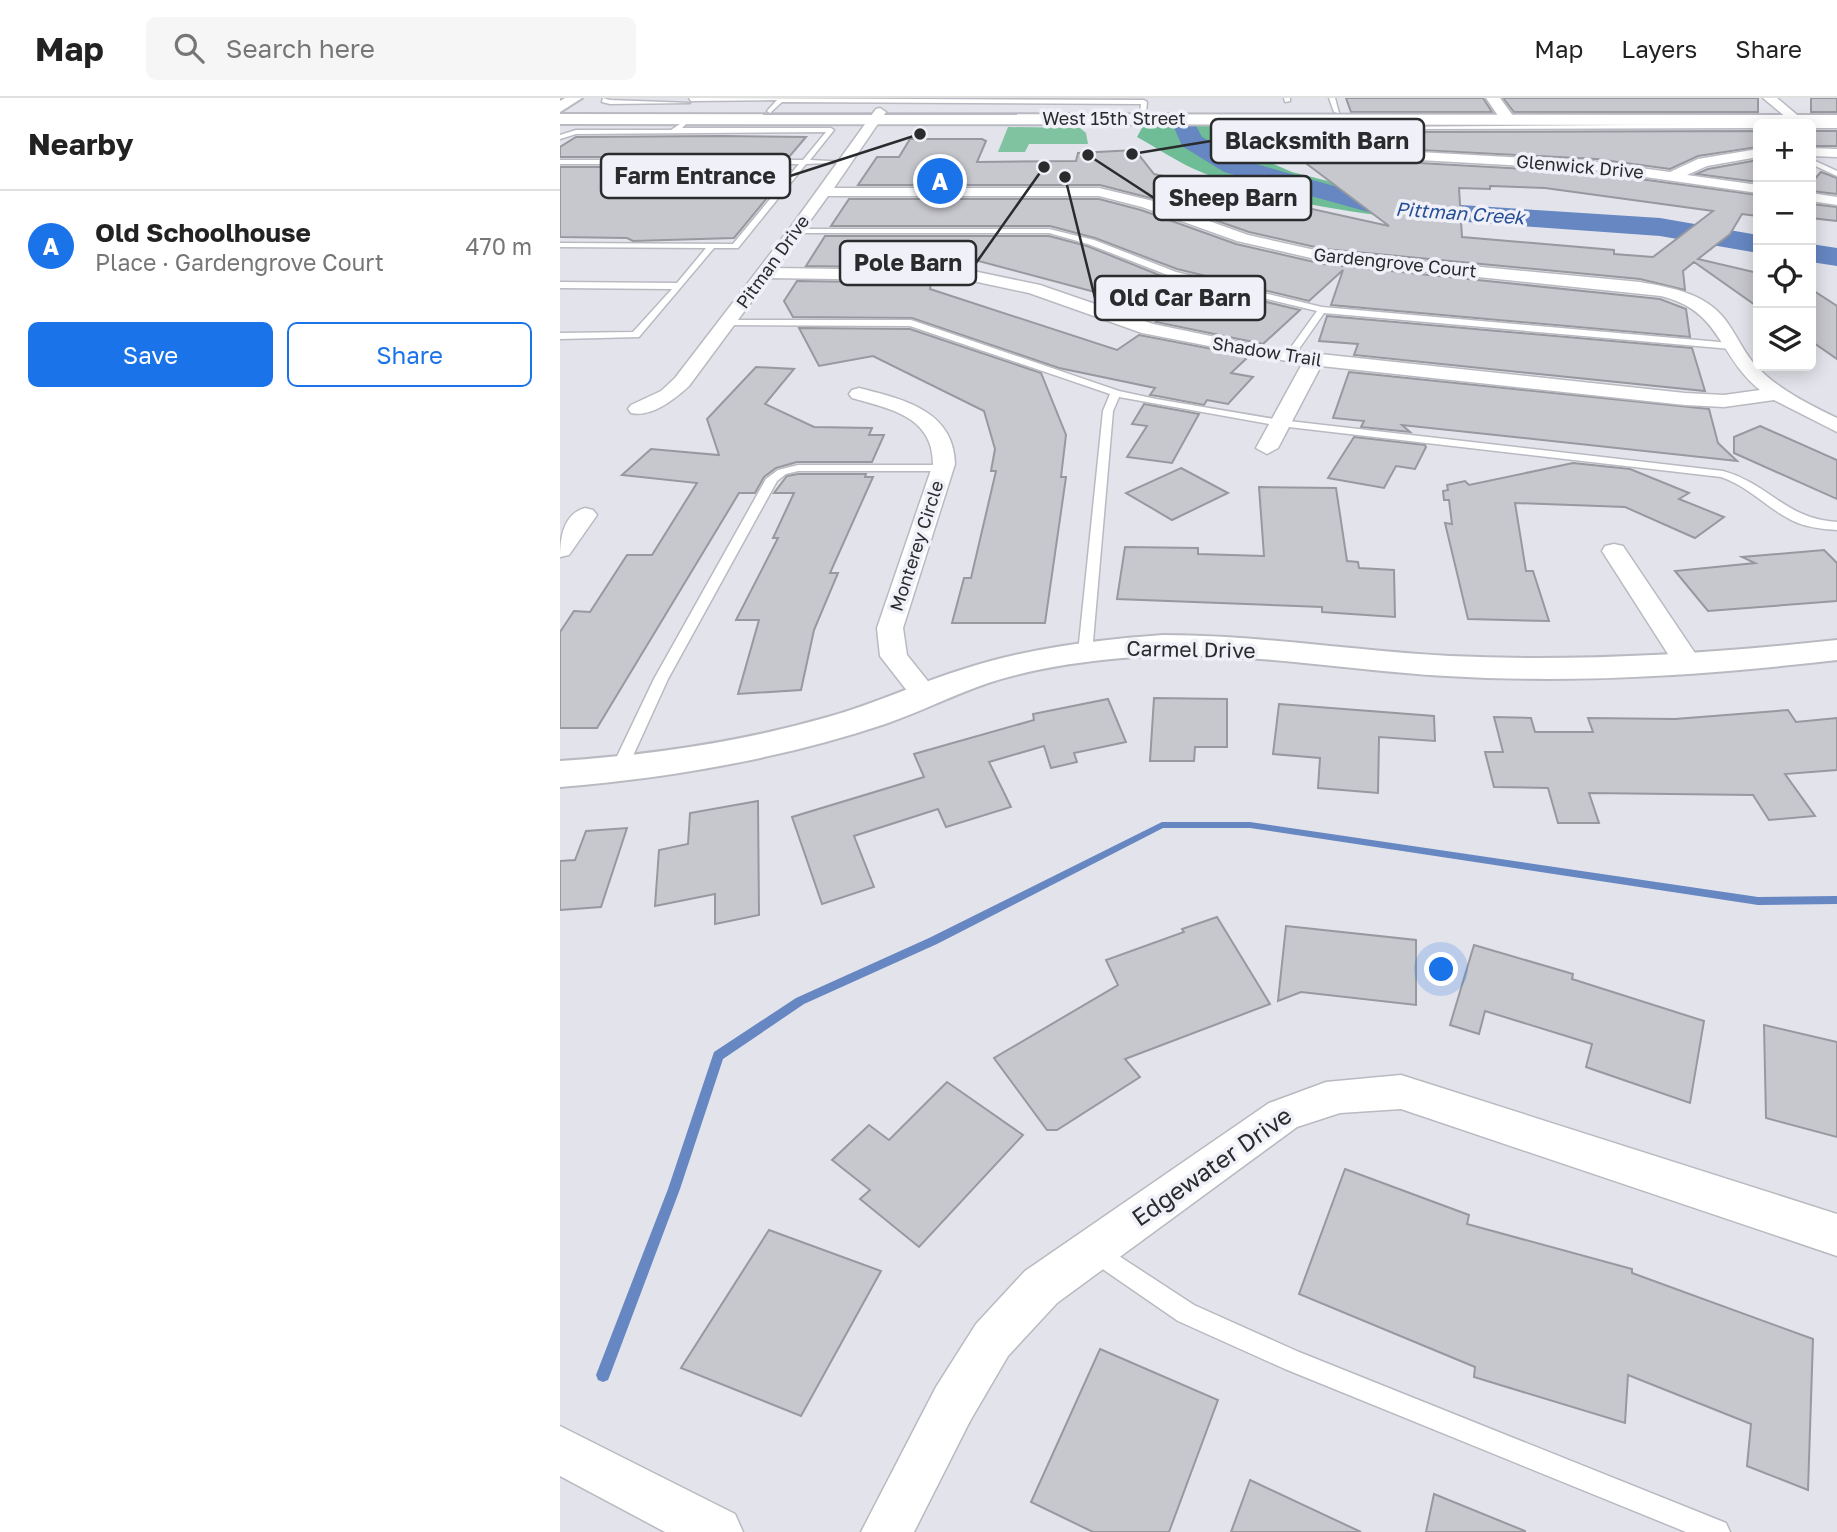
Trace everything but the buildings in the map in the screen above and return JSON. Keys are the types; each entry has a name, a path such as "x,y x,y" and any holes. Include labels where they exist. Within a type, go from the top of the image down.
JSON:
{"main road":[{"path":"560,110 575,98"},
{"path":"1493,98 1505,116"},
{"name":"West 15th Street","path":"560,119 777,103 884,107 971,104 1143,108 1176,115 1212,116 1753,119"},
{"name":"West 15th Street","path":"1212,116 1334,105 1505,116"},
{"name":"West 15th Street","path":"560,110 1143,108"},
{"name":"West 15th Street","path":"1804,119 1837,112"},
{"name":"West 15th Street","path":"1816,120 1837,120"},
{"name":"Carmel Drive","path":"560,774 684,762 786,741 876,715 977,676 1048,658 1126,648 1212,647 1450,666 1586,669 1689,665 1837,649"}],"street":[{"path":"1769,98 1798,119"},
{"name":"Pitman Drive","path":"638,409 668,395 682,382 729,323 884,107"},
{"path":"1816,152 1837,153"},
{"path":"1672,176 1703,162 1753,154"},
{"name":"Glenwick Drive","path":"1401,155 1542,161 1753,188"},
{"name":"Gardengrove Court","path":"824,192 1108,194 1127,197 1226,233 1312,255 1357,262 1667,292 1688,298 1706,309 1717,320 1731,346 1750,371 1776,394 1837,426"},
{"path":"1816,198 1837,201"},
{"name":"Shadow Trail","path":"765,273 938,274 1006,281 1148,329 1314,360 1685,399 1724,401 1776,394"},
{"path":"1267,448 1314,360"},
{"name":"Monterey Circle","path":"859,394 893,404 931,426 942,441 943,468 890,628 894,656 925,695"},
{"path":"560,550 585,515"},
{"path":"1614,551 1689,665"},
{"name":"Edgewater Drive","path":"887,1532 953,1404 992,1340 1041,1287 1283,1115 1305,1104 1351,1092 1401,1092 1837,1235"},
{"path":"560,1450 717,1532"}],"lane":[{"path":"560,245 735,246 831,130 604,101 606,98"},
{"path":"777,103 862,99 884,107"},
{"path":"560,137 576,132 673,132 685,110"},
{"path":"1816,123 1837,126"},
{"path":"1401,155 1390,148 1385,127 1753,126"},
{"path":"560,162 846,162"},
{"path":"1816,164 1837,174"},
{"path":"796,231 1049,231 1091,242 1173,274 1322,310 1731,346"},
{"path":"560,336 636,335 712,246"},
{"path":"560,285 679,286"},
{"path":"1289,357 1322,310"},
{"path":"729,323 911,323 1116,393 1280,423 1723,474 1751,484 1790,517 1804,523 1837,526"},
{"path":"1085,653 1108,411 1116,393"},
{"path":"619,769 661,679 772,479 782,472 799,468 943,468"},
{"path":"1093,1251 1186,1313 1305,1366 1717,1532"}],"green space":[{"path":"1144,124 1221,124 1221,129 1253,138 1269,148 1262,159 1292,172 1395,198 1377,215 1307,204 1238,186 1179,162 1137,137"},
{"path":"1008,127 1080,128 1086,133 1088,144 1029,144 1025,152 998,152"}],"waterway":[{"name":"Pittman Creek","path":"1184,123 1191,141 1233,166 1383,208 1660,227 1753,243"},
{"name":"Pittman Creek","path":"1816,254 1837,257"},
{"path":"603,1375 674,1189 718,1056 800,1001 933,941 1162,825 1250,825 1758,901 1837,900"}],"place":[{"name":"Farm Entrance","path":"920,134"},
{"name":"Blacksmith Barn","path":"1132,154"},
{"name":"Sheep Barn","path":"1088,155"},
{"name":"Pole Barn","path":"1044,167"},
{"name":"Old Car Barn","path":"1065,177"},
{"name":"Old Schoolhouse","path":"940,181"}]}
